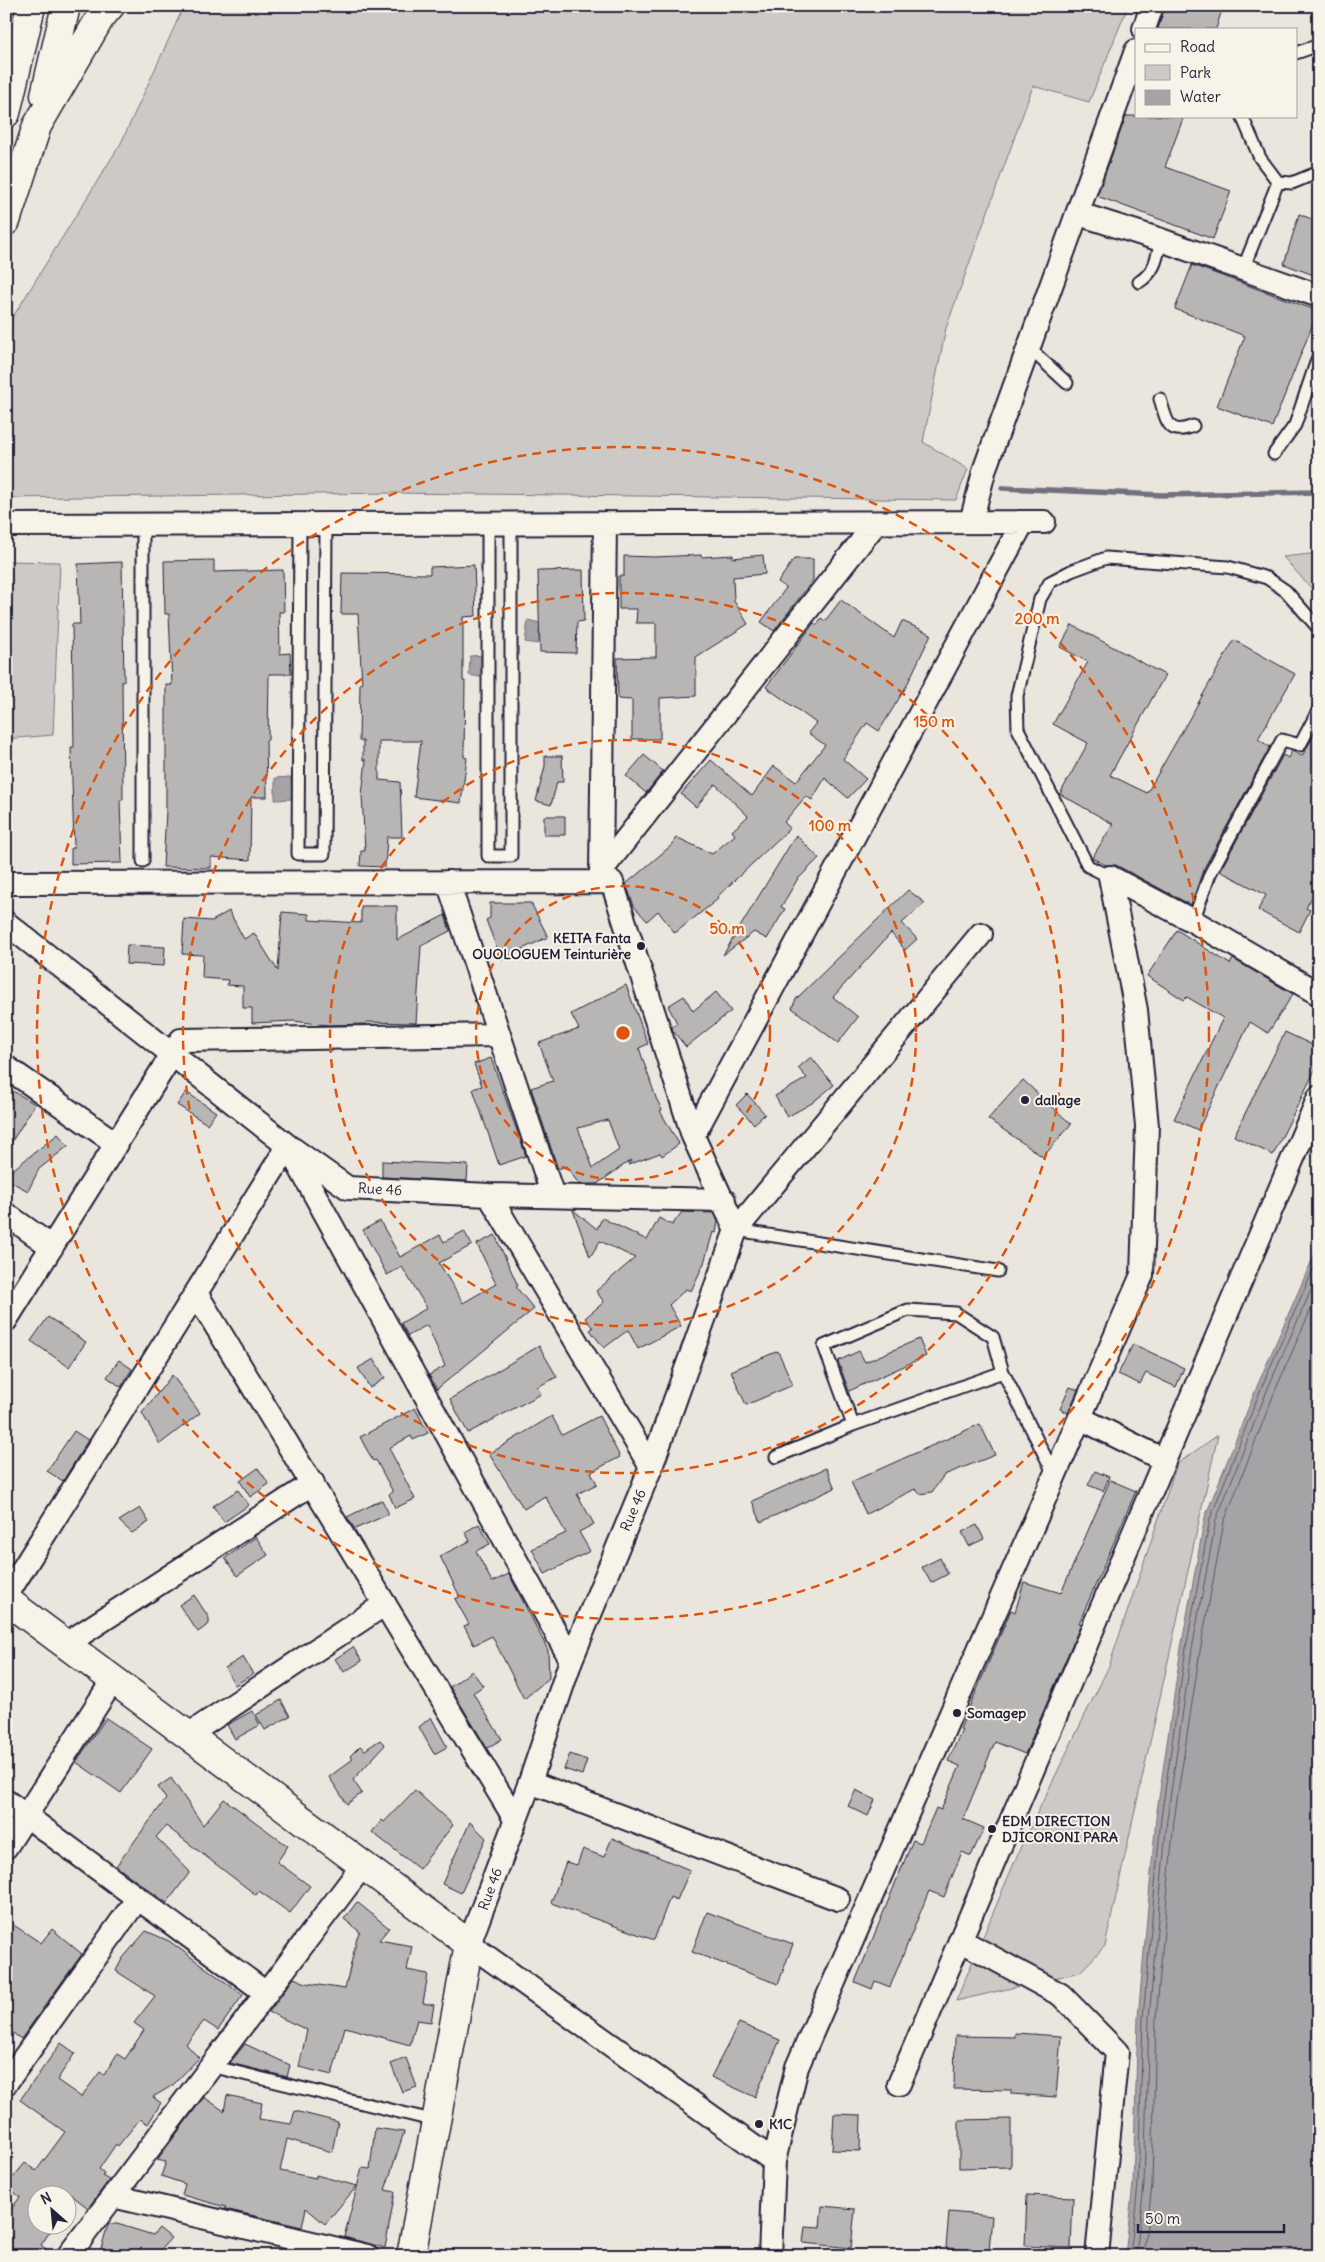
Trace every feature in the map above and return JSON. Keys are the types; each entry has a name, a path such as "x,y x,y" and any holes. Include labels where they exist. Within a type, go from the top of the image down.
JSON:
{"main road":[{"path":"6,113 31,6"},
{"path":"6,221 37,126 66,6"},
{"path":"37,126 100,18 110,6"},
{"path":"6,1600 470,1944"},
{"name":"Rue 46","path":"412,2256 470,1944"}],"street":[{"path":"1144,28 1152,6"},
{"path":"971,522 985,468 1079,214 1135,54"},
{"path":"1079,214 1161,240 1319,296"},
{"path":"6,525 1034,522 693,1136"},
{"path":"601,876 605,523"},
{"path":"601,876 876,523"},
{"path":"6,883 448,882 601,876 612,882 693,1136 724,1200 736,1230"},
{"path":"1110,877 1194,921 1319,994"},
{"path":"770,2256 774,2161 797,2067 1142,1275 1147,1126 1136,1010 1110,877"},
{"path":"448,882 553,1196"},
{"name":"Rue 46","path":"6,923 288,1146 348,1188 489,1195 724,1200"},
{"name":"Rue 46","path":"470,1944 530,1782 571,1660 651,1467 736,1230 981,934"},
{"path":"6,1320 181,1040 499,1035"},
{"path":"6,1067 117,1144"},
{"path":"899,2084 1319,1097"},
{"path":"6,1596 288,1146 571,1660"},
{"path":"489,1195 651,1467"},
{"path":"6,1214 52,1247"},
{"path":"196,1292 515,1819"},
{"path":"1080,1418 1164,1460"},
{"path":"66,1644 313,1483"},
{"path":"188,1735 385,1604"},
{"path":"6,1847 113,1680"},
{"path":"530,1782 838,1899"},
{"path":"6,1801 266,1993"},
{"path":"68,2256 363,1865"},
{"path":"6,2083 138,1898"},
{"path":"960,1940 1061,1995 1117,2052 1097,2256"},
{"path":"470,1944 774,2161"},
{"path":"113,2196 367,2256"}],"lane":[{"path":"1298,52 1319,45"},
{"path":"1243,118 1260,158 1278,182"},
{"path":"1278,182 1292,182 1319,172"},
{"path":"1243,269 1278,182"},
{"path":"1140,282 1153,269 1161,240"},
{"path":"1029,348 1067,383"},
{"path":"1274,454 1294,424 1319,354"},
{"path":"1160,399 1168,424 1174,430 1182,431 1193,426"},
{"path":"143,524 143,861"},
{"path":"300,524 298,854 324,854 326,524"},
{"path":"488,524 488,856 511,856 511,524"},
{"path":"1110,877 1088,866 1018,730 1017,696 1040,599 1050,582 1071,571 1106,558 1228,567 1267,578 1280,586 1319,629"},
{"path":"1194,921 1210,874 1282,740 1300,745 1319,709"},
{"path":"736,1230 998,1271"},
{"path":"853,1425 824,1346 908,1310 956,1313 993,1337 1003,1372 1055,1476"},
{"path":"776,1457 853,1425 1003,1372"},
{"path":"211,2066 438,2121"}],"green space":[{"path":"184,6 1128,6 1089,102 1033,86 946,328 923,442 968,469 956,500 395,493 6,498 6,328 121,143"},
{"path":"1319,553 1319,597 1283,557"},
{"path":"6,561 60,562 53,735 6,739"},
{"path":"1218,1435 1105,1946 1080,1972 956,2001 1022,1844 1109,1666 1177,1464"}],"water":[{"path":"528,620 540,623 538,644 525,642"},
{"path":"485,655 485,678 469,675 470,656"},
{"path":"291,777 292,799 275,800 275,778"},
{"path":"1319,1244 1319,2256 1125,2256 1133,2184 1138,2018 1156,1818 1181,1648 1205,1517 1258,1384"}],"building":[{"path":"1165,6 1223,6 1216,28 1158,28"},
{"path":"1126,116 1135,116 1135,118 1183,118 1165,167 1231,191 1213,239 1097,196"},
{"path":"1299,214 1319,222 1319,277 1284,264"},
{"path":"1192,265 1318,311 1272,427 1217,406 1245,336 1175,309"},
{"path":"701,555 701,557 733,555 733,558 763,555 765,574 733,577 734,601 748,624 696,657 696,696 660,698 660,739 632,739 632,700 618,699 617,658 656,657 656,623 636,623 637,609 619,609 619,576 624,576 624,556"},
{"path":"794,559 813,559 813,580 774,631 761,622 786,588 778,582"},
{"path":"214,560 214,572 283,570 284,612 279,612 280,654 290,653 291,674 269,674 268,740 266,740 267,797 251,797 250,860 211,857 211,868 163,867 166,811 166,685 172,685 169,614 165,614 164,561"},
{"path":"122,562 123,800 120,800 122,863 71,864 71,848 74,848 71,747 74,747 72,624 80,624 78,564"},
{"path":"474,565 476,616 463,617 463,681 465,681 464,757 467,758 461,803 414,797 421,741 379,741 379,780 400,782 402,837 387,837 385,867 360,866 361,851 365,851 362,795 366,760 363,760 363,741 359,741 360,683 362,684 358,614 341,614 342,573 430,574 430,567"},
{"path":"583,570 584,621 577,622 576,653 540,652 538,571"},
{"path":"841,600 894,638 902,621 931,634 906,687 879,731 867,723 843,759 866,779 848,798 825,778 812,800 806,796 784,822 790,828 717,897 718,899 675,933 658,911 647,921 634,906 626,884 673,844 676,837 712,854 735,835 732,831 748,816 715,784 696,807 681,794 711,760 752,796 774,766 796,782 825,745 808,733 816,723 766,687 814,623 817,625 821,618 825,621"},
{"path":"1072,625 1165,675 1110,775 1147,793 1234,640 1295,674 1258,739 1270,747 1203,870 1191,905 1116,865 1106,865 1092,858 1113,824 1060,794 1088,743 1053,724 1088,662 1060,647"},
{"path":"1319,727 1319,884 1306,908 1310,910 1299,932 1258,910 1266,895 1220,871 1283,755 1288,758 1292,751 1302,756"},
{"path":"644,755 663,771 646,793 626,776"},
{"path":"545,756 562,756 563,782 557,782 551,805 536,801 545,766"},
{"path":"544,816 565,816 565,835 544,835"},
{"path":"796,835 819,858 797,880 781,907 785,909 767,939 754,932 723,955"},
{"path":"908,890 925,903 902,923 917,939 905,950 891,933 833,997 858,1017 838,1043 792,1008 796,999"},
{"path":"490,903 531,903 548,937 501,959 486,920 490,918"},
{"path":"361,906 397,906 397,940 445,915 450,931 421,946 416,1023 366,1022 366,1024 328,1025 293,1021 252,1023 252,1008 243,1008 243,986 227,985 228,980 202,978 203,955 182,954 184,919 212,921 229,911 244,939 254,933 278,971 282,912 309,914 309,920 361,923"},
{"path":"1177,930 1230,964 1233,959 1293,994 1268,1033 1250,1022 1198,1130 1174,1119 1223,1018 1187,997 1184,1000 1147,976"},
{"path":"127,945 165,947 164,966 126,964"},
{"path":"626,985 648,1044 639,1048 662,1110 660,1111 679,1144 662,1156 660,1153 628,1165 631,1160 597,1184 579,1184 566,1166 558,1169 531,1088 553,1081 539,1043 579,1029 571,1014","holes":["608,1120 619,1150 593,1168 578,1128"]},
{"path":"716,992 731,1011 686,1047 673,1031 672,1027 677,1023 668,1006 684,996 693,1011"},
{"path":"1285,1032 1319,1048 1319,1062 1273,1155 1234,1136"},
{"path":"811,1057 834,1085 812,1103 787,1117 775,1096 807,1078 798,1068"},
{"path":"491,1058 526,1156 499,1165 473,1089 482,1086 474,1064"},
{"name":"dallage","path":"1023,1080 1071,1124 1043,1157 988,1119"},
{"path":"6,1087 35,1104 6,1151"},
{"path":"186,1092 216,1112 207,1124 177,1105"},
{"path":"747,1094 765,1114 754,1124 736,1105"},
{"path":"58,1134 68,1146 39,1169 28,1191 6,1179 6,1175"},
{"path":"382,1161 468,1165 467,1181 382,1177"},
{"path":"573,1210 597,1229 602,1218 647,1240 659,1218 672,1225 682,1212 714,1213 718,1222 716,1233 713,1232 704,1263 691,1291 686,1289 669,1305 681,1326 638,1349 628,1330 604,1348 590,1330 593,1328 585,1318 604,1302 596,1291 635,1258 600,1241 590,1257"},
{"path":"380,1221 400,1257 440,1235 444,1242 464,1231 472,1245 439,1263 463,1303 496,1284 477,1244 495,1235 518,1286 516,1287 534,1309 437,1389 429,1375 445,1366 427,1325 408,1336 401,1323 427,1308 402,1267 387,1275 363,1230"},
{"path":"48,1317 86,1342 69,1367 31,1341"},
{"path":"919,1339 926,1356 849,1391 838,1361 859,1351 865,1362"},
{"path":"1133,1344 1184,1368 1176,1387 1146,1373 1140,1384 1118,1374"},
{"path":"539,1346 557,1377 537,1387 541,1394 468,1433 450,1399"},
{"path":"778,1351 793,1385 746,1405 731,1371"},
{"path":"374,1359 385,1378 370,1388 358,1368"},
{"path":"119,1360 132,1369 121,1387 107,1377"},
{"path":"172,1375 200,1413 160,1444 142,1413"},
{"path":"1070,1387 1078,1390 1068,1413 1060,1409"},
{"path":"415,1408 428,1433 413,1440 411,1436 389,1448 415,1499 395,1508 389,1494 393,1492 376,1460 373,1461 360,1437"},
{"path":"552,1416 562,1435 599,1416 620,1457 591,1472 597,1484 577,1494 594,1524 579,1532 590,1551 545,1574 532,1549 566,1533 545,1496 524,1509 489,1454"},
{"path":"980,1424 995,1455 944,1475 932,1492 920,1494 915,1489 866,1514 851,1482"},
{"path":"74,1431 88,1440 63,1481 47,1471"},
{"path":"258,1468 269,1484 250,1497 240,1481"},
{"path":"826,1468 835,1488 761,1522 752,1501"},
{"path":"1095,1471 1109,1477 1103,1491 1088,1485"},
{"path":"1110,1480 1136,1491 1025,1754 995,1742 963,1819 984,1828 971,1856 962,1852 944,1897 929,1891 890,1987 875,1981 872,1989 855,1982 913,1840 921,1843 936,1808 941,1810 960,1766 948,1761 1011,1610 1015,1612 1024,1582 1061,1593"},
{"path":"238,1490 249,1505 224,1522 213,1506"},
{"path":"382,1500 389,1514 355,1529 347,1517"},
{"path":"140,1508 149,1522 132,1533 119,1521"},
{"path":"479,1524 490,1544 476,1551 492,1582 509,1574 548,1650 549,1678 524,1699 492,1636 474,1645 464,1626 469,1624 455,1599 460,1597 440,1556 470,1541 465,1532"},
{"path":"977,1525 984,1539 969,1546 962,1532"},
{"path":"256,1537 268,1555 237,1576 225,1558"},
{"path":"940,1558 948,1574 931,1583 922,1567"},
{"path":"194,1595 209,1618 209,1624 198,1632 179,1605"},
{"path":"353,1647 362,1661 344,1672 335,1659"},
{"path":"243,1657 253,1674 235,1685 225,1668"},
{"path":"472,1671 483,1686 473,1693 502,1739 487,1748 450,1687"},
{"path":"281,1700 290,1716 265,1730 256,1715"},
{"path":"252,1711 260,1725 235,1739 227,1725"},
{"path":"431,1717 447,1747 434,1754 419,1727"},
{"path":"106,1718 152,1749 121,1793 76,1762"},
{"path":"380,1740 385,1745 353,1780 362,1793 347,1804 329,1777 353,1759 350,1756 360,1746 365,1750"},
{"path":"570,1754 587,1760 582,1775 564,1769"},
{"path":"171,1778 203,1825 224,1799 288,1846 277,1862 310,1886 290,1913 259,1891 256,1895 166,1826 156,1837 190,1872 167,1903 116,1866 166,1799 158,1787"},
{"path":"415,1790 453,1825 419,1869 372,1832 382,1820 384,1822"},
{"path":"856,1790 875,1800 868,1816 848,1806"},
{"path":"470,1822 486,1838 461,1893 442,1884"},
{"path":"612,1838 690,1870 677,1900 670,1897 654,1940 551,1903 566,1862 577,1865 583,1849 604,1857"},
{"path":"357,1902 389,1928 379,1940 412,1946 407,1970 428,1974 423,2003 434,2005 431,2022 417,2020 410,2045 345,2027 332,2075 299,2067 307,2030 269,2012 294,1978 306,1983 345,1989 360,1932 344,1919"},
{"path":"707,1912 793,1944 778,1984 692,1952"},
{"path":"6,1920 41,1943 52,1929 82,1954 21,2039 6,2028"},
{"path":"146,1931 169,1941 243,1995 218,2030 204,2021 186,2044 199,2058 173,2085 153,2097 161,2103 148,2124 140,2119 118,2146 116,2144 99,2169 104,2173 102,2176 109,2180 88,2208 78,2200 78,2184 28,2184 28,2234 48,2234 41,2245 55,2256 6,2256 6,2216 20,2197 6,2186 25,2163 36,2171 65,2132 20,2100 61,2043 75,2053 57,2080 81,2097 100,2072 104,2075 117,2054 125,2059 144,2030 134,2023 155,1996 116,1971 122,1959"},
{"path":"739,2023 780,2040 755,2097 711,2077"},
{"path":"1015,2033 1061,2036 1056,2097 1011,2094 1011,2090 954,2089 955,2036 1015,2037"},
{"path":"245,2044 290,2065 287,2077 230,2063"},
{"path":"406,2058 417,2087 402,2092 391,2064"},
{"path":"227,2095 262,2103 259,2119 291,2124 295,2111 338,2122 332,2152 287,2139 280,2171 316,2178 316,2175 357,2186 325,2224 306,2208 302,2227 225,2209 226,2207 182,2195 185,2184 161,2176 166,2162 157,2160 204,2097 224,2111"},
{"path":"834,2114 861,2115 860,2151 832,2150"},
{"path":"1011,2119 1011,2167 959,2168 959,2120"},
{"path":"375,2128 404,2132 385,2190 395,2192 385,2248 344,2237 362,2168 370,2169"},
{"path":"1027,2195 1073,2197 1071,2248 1025,2246"},
{"path":"822,2206 855,2209 851,2248 803,2243 805,2226 820,2227"},
{"path":"949,2212 992,2216 989,2251 946,2248"},
{"path":"108,2224 117,2224 153,2235 159,2228 171,2238 155,2256 99,2256"}],"waterway":[{"path":"1002,488 1162,495 1319,492"}],"place":[{"name":"KEITA Fanta OUOLOGUEM Teinturière","path":"641,946"},
{"name":"dallage","path":"1025,1100"},
{"name":"Somagep","path":"957,1713"},
{"name":"EDM DIRECTION DJICORONI PARA","path":"992,1829"},
{"name":"K1C","path":"759,2124"}]}
